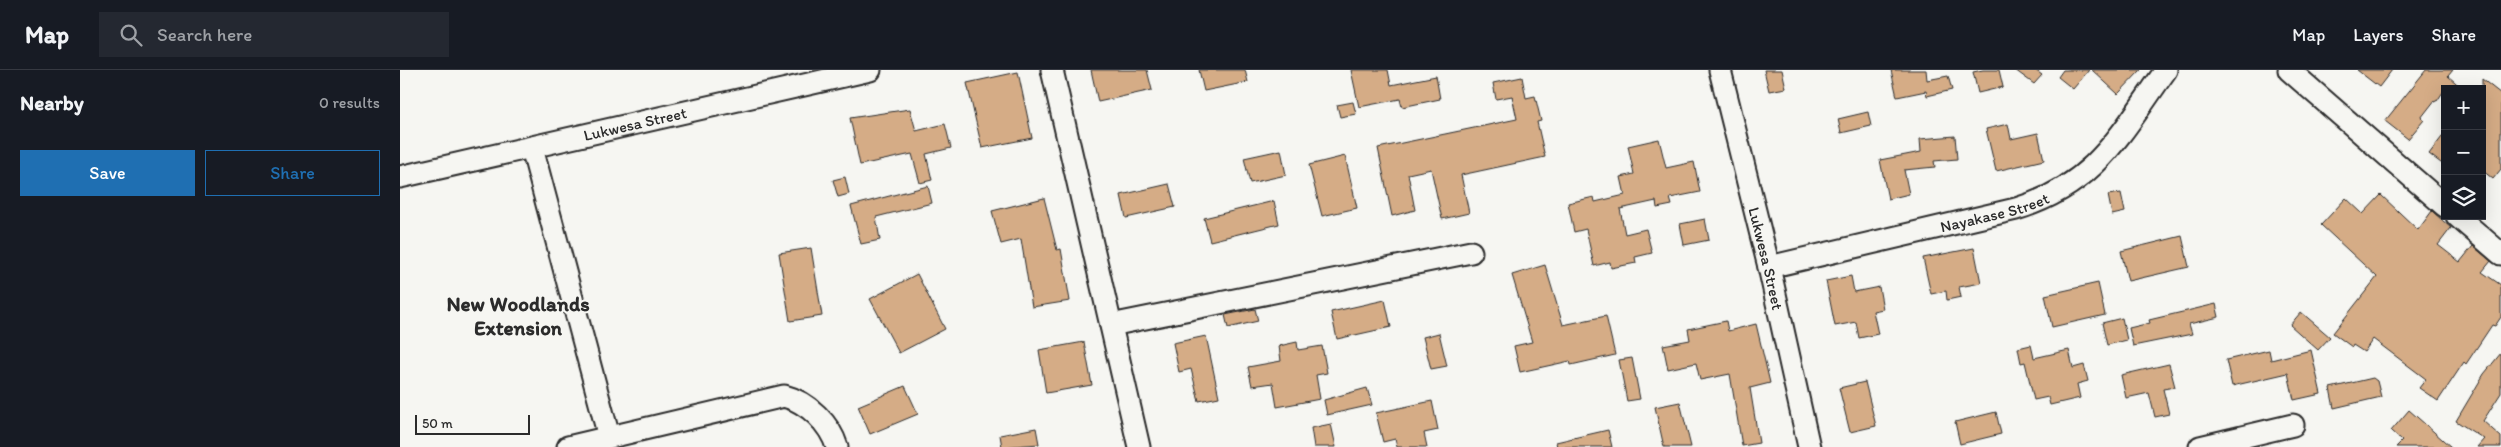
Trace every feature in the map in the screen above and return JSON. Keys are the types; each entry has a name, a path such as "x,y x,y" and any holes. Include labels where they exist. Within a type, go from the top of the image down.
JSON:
{"street":[{"name":"Lukwesa Street","path":"400,177 870,70"},
{"path":"1052,70 1140,447"},
{"name":"Lukwesa Street","path":"1720,70 1769,267 1809,447"},
{"name":"Nayakase Street","path":"1769,267 2016,209 2051,197 2083,176 2101,159 2166,70"},
{"path":"2289,70 2441,203"},
{"path":"532,148 609,437"},
{"path":"2461,220 2501,254"},
{"path":"1111,325 1471,252"},
{"path":"568,447 784,396 794,398 816,414 834,435 837,447"},
{"path":"2200,447 2293,425"}],"building":[{"path":"1091,70 1147,70 1152,90 1098,102"},
{"path":"1199,70 1245,70 1248,82 1204,91"},
{"path":"1351,70 1388,70 1391,85 1436,76 1440,99 1402,107 1400,99 1359,107"},
{"path":"1764,70 1782,70 1786,88 1769,91"},
{"path":"1891,70 1926,70 1927,80 1948,76 1952,90 1927,96 1926,91 1897,97"},
{"path":"1999,70 2003,87 1978,93 1973,72"},
{"path":"2015,70 2035,70 2042,75 2034,84"},
{"path":"2063,70 2089,70 2073,89 2058,77"},
{"path":"2092,70 2141,70 2118,94"},
{"path":"2357,70 2392,70 2379,87"},
{"path":"2426,70 2453,70 2448,76 2458,85 2441,85 2441,95 2421,118 2424,120 2408,139 2385,121"},
{"path":"1018,72 1032,138 982,148 967,83"},
{"path":"1522,77 1526,98 1535,96 1541,121 1537,122 1545,157 1461,175 1469,213 1442,219 1431,169 1408,174 1415,210 1392,216 1378,148 1517,119 1512,96 1496,99 1493,83"},
{"path":"2482,79 2501,94 2501,169 2493,179 2486,173 2486,85 2482,85"},
{"path":"1353,102 1356,114 1340,117 1337,105"},
{"path":"910,109 916,131 945,124 951,148 926,154 932,180 920,183 912,154 860,165 850,118"},
{"path":"1868,112 1871,126 1841,133 1838,119"},
{"path":"2008,124 2011,139 2038,133 2044,160 1996,171 1986,129"},
{"path":"1955,136 1957,159 1934,161 1935,167 1904,170 1909,194 1888,199 1880,160 1921,152 1920,139"},
{"path":"2441,138 2441,163 2429,154"},
{"path":"1659,139 1666,168 1694,162 1700,192 1670,198 1672,205 1657,208 1656,201 1620,209 1625,234 1646,229 1652,253 1635,257 1636,263 1611,268 1610,262 1594,266 1586,229 1574,232 1568,203 1594,197 1595,202 1625,195 1621,177 1634,174 1628,146"},
{"path":"1281,150 1286,175 1250,183 1244,158"},
{"path":"1345,156 1357,208 1322,216 1309,165"},
{"path":"845,177 849,194 838,197 833,180"},
{"path":"1169,184 1175,207 1126,218 1121,195"},
{"path":"928,186 932,203 876,217 880,240 861,244 851,206"},
{"path":"2121,193 2125,212 2112,215 2108,195"},
{"path":"2381,195 2418,230 2432,211 2451,228 2438,245 2460,262 2473,246 2491,261 2482,272 2501,285 2501,317 2495,326 2492,325 2466,364 2464,362 2438,401 2419,388 2426,379 2373,339 2364,352 2353,345 2352,347 2333,333 2377,277 2321,225 2346,198 2363,214"},
{"path":"1044,198 1057,250 1061,249 1070,301 1032,307 1021,239 1001,244 992,211"},
{"path":"1274,201 1279,224 1210,241 1204,218"},
{"path":"1705,219 1709,240 1684,245 1680,224"},
{"path":"2182,236 2189,267 2128,281 2121,251"},
{"path":"811,248 822,316 790,321 779,253"},
{"path":"1974,248 1981,283 1959,287 1961,297 1947,300 1946,291 1931,294 1923,258"},
{"path":"1545,265 1563,325 1606,316 1615,355 1571,365 1570,361 1520,372 1514,346 1532,342 1512,275"},
{"path":"917,274 945,329 899,353 870,299"},
{"path":"1851,276 1854,292 1879,287 1883,309 1873,311 1878,334 1859,338 1856,322 1835,326 1826,281"},
{"path":"2098,283 2105,315 2052,327 2045,295"},
{"path":"1385,300 1391,327 1337,339 1331,312"},
{"path":"2216,304 2219,317 2189,324 2192,334 2133,346 2129,328 2150,323 2149,320"},
{"path":"1255,309 1258,321 1228,328 1225,315"},
{"path":"2301,312 2330,337 2318,350 2290,325"},
{"path":"2122,318 2127,340 2107,345 2102,323"},
{"path":"1726,321 1728,331 1756,324 1770,383 1750,388 1759,443 1742,446 1730,374 1700,380 1696,363 1668,369 1663,345 1690,340 1688,329"},
{"path":"1439,333 1447,366 1431,369 1423,337"},
{"path":"1206,336 1219,397 1199,401 1191,369 1179,372 1173,343"},
{"path":"1084,342 1092,385 1046,393 1039,350"},
{"path":"1297,342 1298,350 1322,346 1327,373 1316,375 1320,399 1277,407 1273,383 1252,386 1248,367 1281,361 1279,346"},
{"path":"2031,345 2034,358 2069,350 2073,368 2084,365 2088,381 2077,384 2080,398 2050,405 2048,397 2034,400 2025,362 2021,363 2018,348"},
{"path":"2269,350 2271,360 2311,350 2321,394 2294,400 2288,373 2232,386 2226,360"},
{"path":"2501,353 2501,393 2483,421 2501,437 2501,447 2477,447 2484,439 2456,421 2484,374"},
{"path":"1632,358 1640,399 1627,401 1619,360"},
{"path":"2169,364 2175,387 2163,389 2169,414 2155,417 2149,393 2126,398 2121,375"},
{"path":"2373,378 2377,381 2381,397 2334,408 2330,388"},
{"path":"1865,382 1876,426 1850,432 1839,388"},
{"path":"905,386 918,414 870,434 858,406"},
{"path":"1367,388 1372,405 1327,415 1324,400"},
{"path":"1432,401 1438,430 1424,433 1427,447 1397,447 1395,439 1383,442 1376,413"},
{"path":"1680,402 1691,447 1664,447 1655,407"},
{"path":"2409,410 2451,447 2396,447 2402,441 2391,431"},
{"path":"1996,412 2001,434 1960,444 1955,422"},
{"path":"1331,424 1336,447 1314,447 1311,428"},
{"path":"1036,428 1039,444 1002,447 1000,435"},
{"path":"1608,430 1612,447 1557,447 1556,442"}],"district":[{"name":"New Woodlands Extension","path":"518,315"}]}
